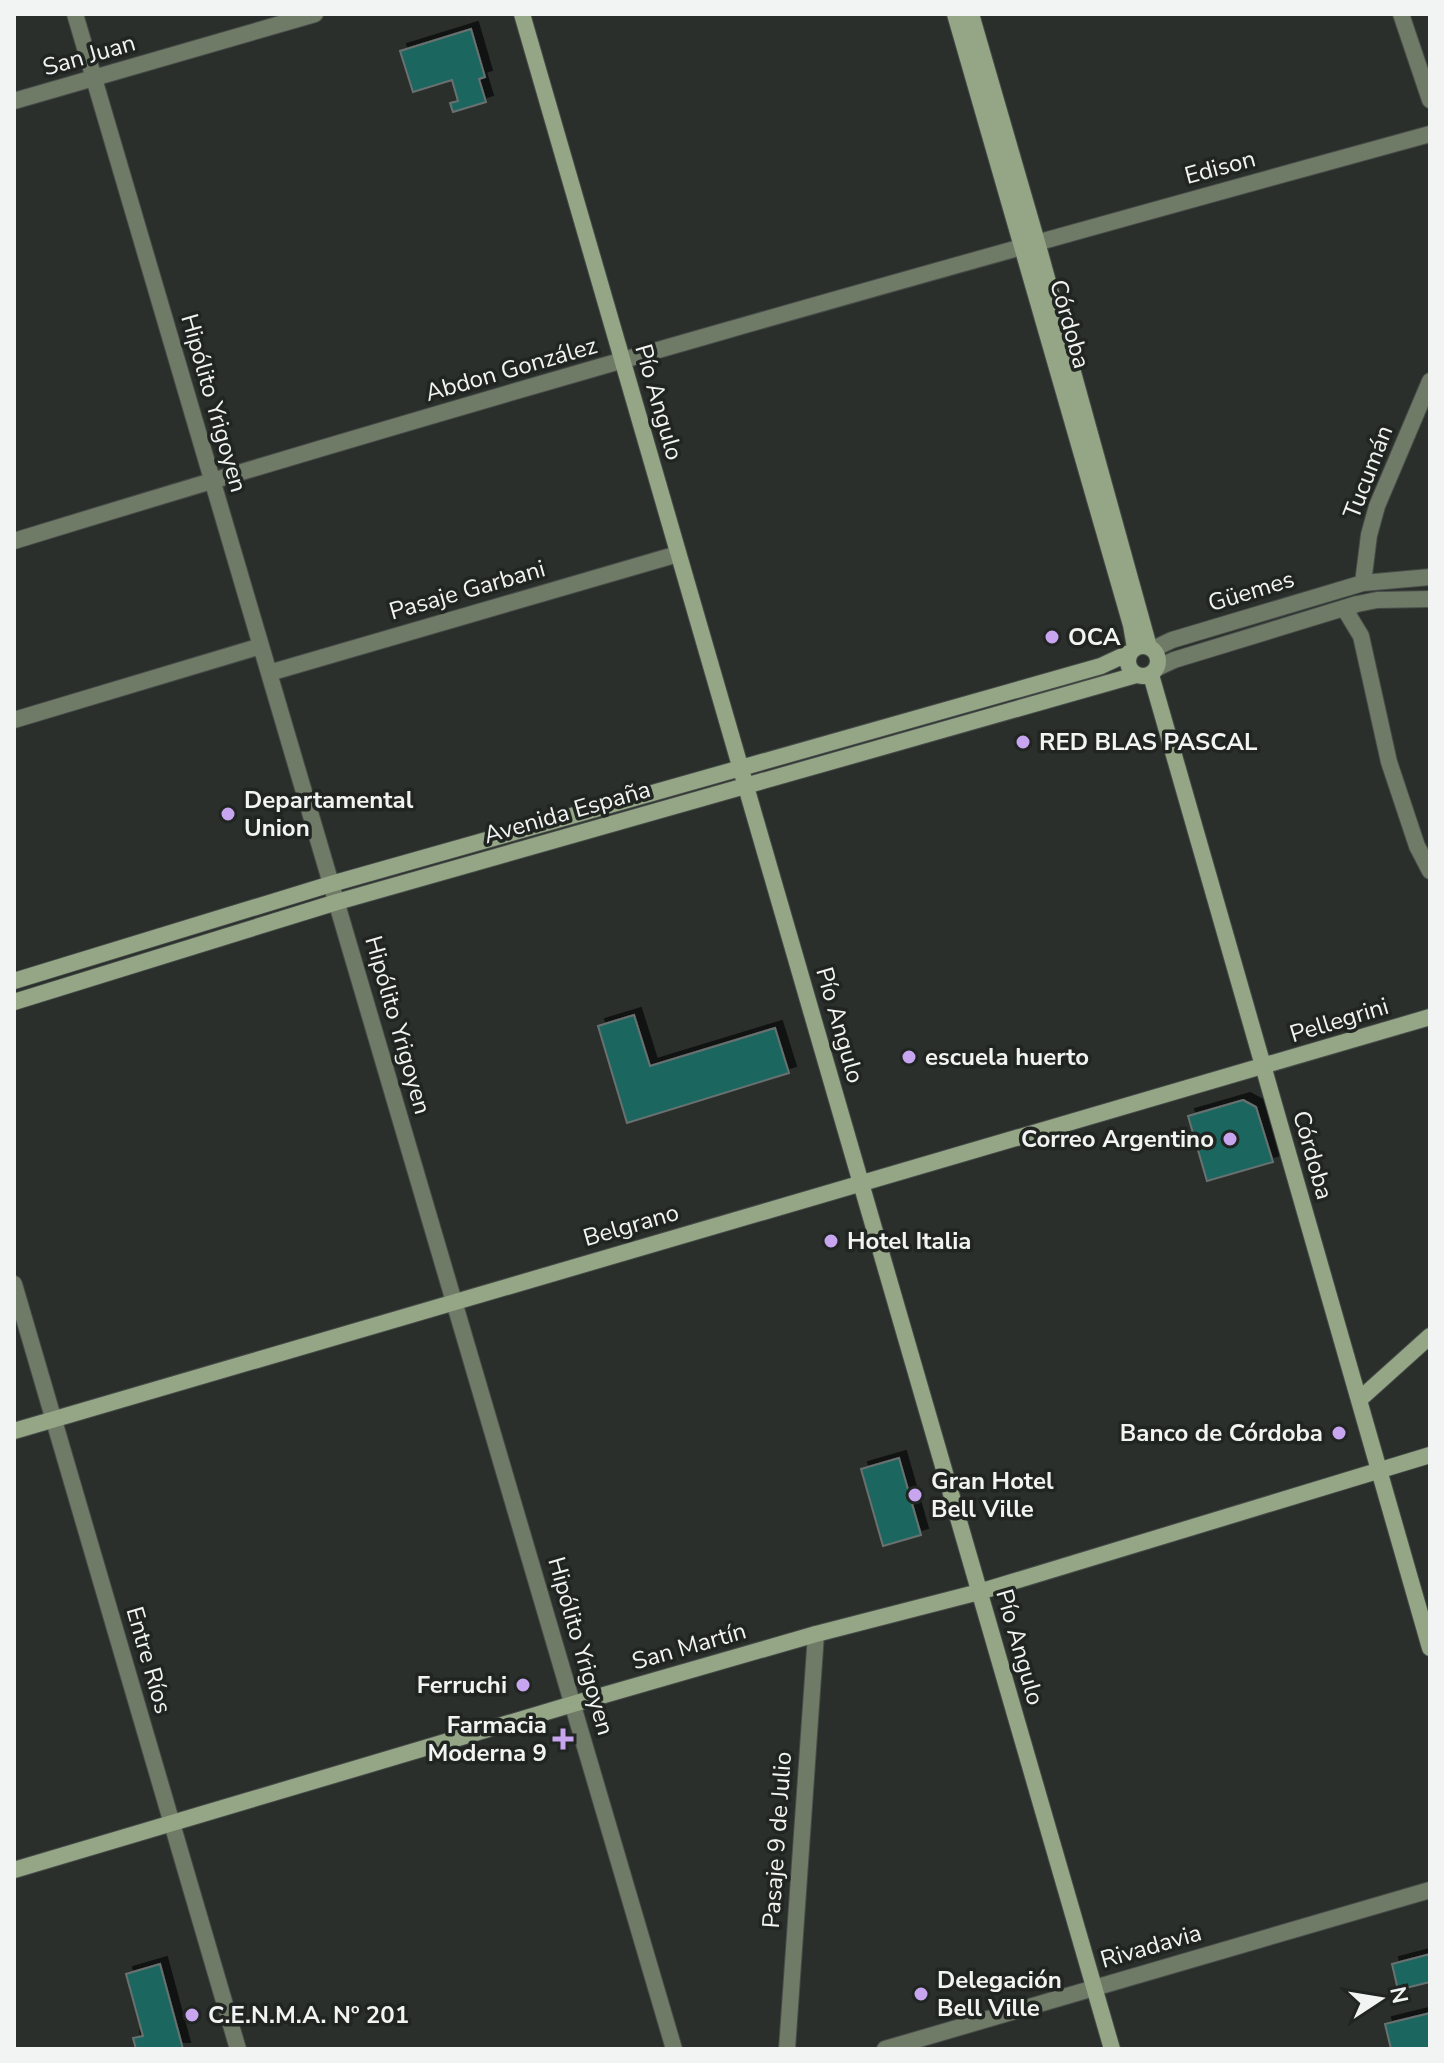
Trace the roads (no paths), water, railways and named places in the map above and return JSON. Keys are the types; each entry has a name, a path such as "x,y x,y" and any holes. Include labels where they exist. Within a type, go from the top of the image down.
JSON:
{"street":[{"name":"Hipólito Yrigoyen","path":"75,14 674,2049"},
{"name":"San Juan","path":"14,101 315,14"},
{"name":"Pío Angulo","path":"522,14 1112,2049"},
{"name":"Córdoba","path":"955,14 1030,244"},
{"name":"Córdoba","path":"971,14 1131,625 1142,649"},
{"path":"1401,14 1430,100"},
{"name":"Edison","path":"1030,244 1430,134"},
{"name":"Abdon González","path":"14,541 212,480 1030,244"},
{"name":"Tucumán","path":"1363,583 1369,535 1377,506 1430,381"},
{"name":"Pasaje Garbani","path":"269,673 678,554"},
{"name":"Güemes","path":"1142,649 1363,583 1430,577"},
{"name":"Güemes","path":"1148,673 1174,660 1351,606 1377,600 1430,599"},
{"path":"1351,606 1361,636 1389,762 1417,846 1430,871"},
{"path":"14,720 261,646"},
{"path":"1142,649 1159,658 1148,673 1128,662 1142,649"},
{"name":"Avenida España","path":"14,981 331,884 1101,666 1142,649"},
{"name":"Córdoba","path":"1148,673 1430,1648"},
{"name":"Avenida España","path":"14,1002 337,902 1148,673"},
{"name":"Pellegrini","path":"1263,1068 1430,1017"},
{"name":"Belgrano","path":"14,1431 1263,1068"},
{"name":"Entre Ríos","path":"14,1284 238,2049"},
{"path":"1360,1399 1430,1336"},
{"name":"San Martín","path":"14,1870 573,1704 816,1634 979,1592 1430,1455"},
{"name":"Pasaje 9 de Julio","path":"787,2049 816,1634"},
{"name":"Rivadavia","path":"885,2049 1430,1890"}],"place":[{"name":"OCA","path":"1052,637"},
{"name":"RED BLAS PASCAL","path":"1023,742"},
{"name":"Departamental Union","path":"228,814"},
{"name":"escuela huerto","path":"909,1057"},
{"name":"Correo Argentino","path":"1230,1139"},
{"name":"Hotel Italia","path":"831,1241"},
{"name":"Banco de Córdoba","path":"1339,1433"},
{"name":"Gran Hotel Bell Ville","path":"915,1495"},
{"name":"Ferruchi","path":"523,1685"},
{"name":"Farmacia Moderna 9","path":"563,1739"},
{"name":"Delegación Bell Ville","path":"921,1994"},
{"name":"C.E.N.M.A. Nº 201","path":"192,2015"}]}
